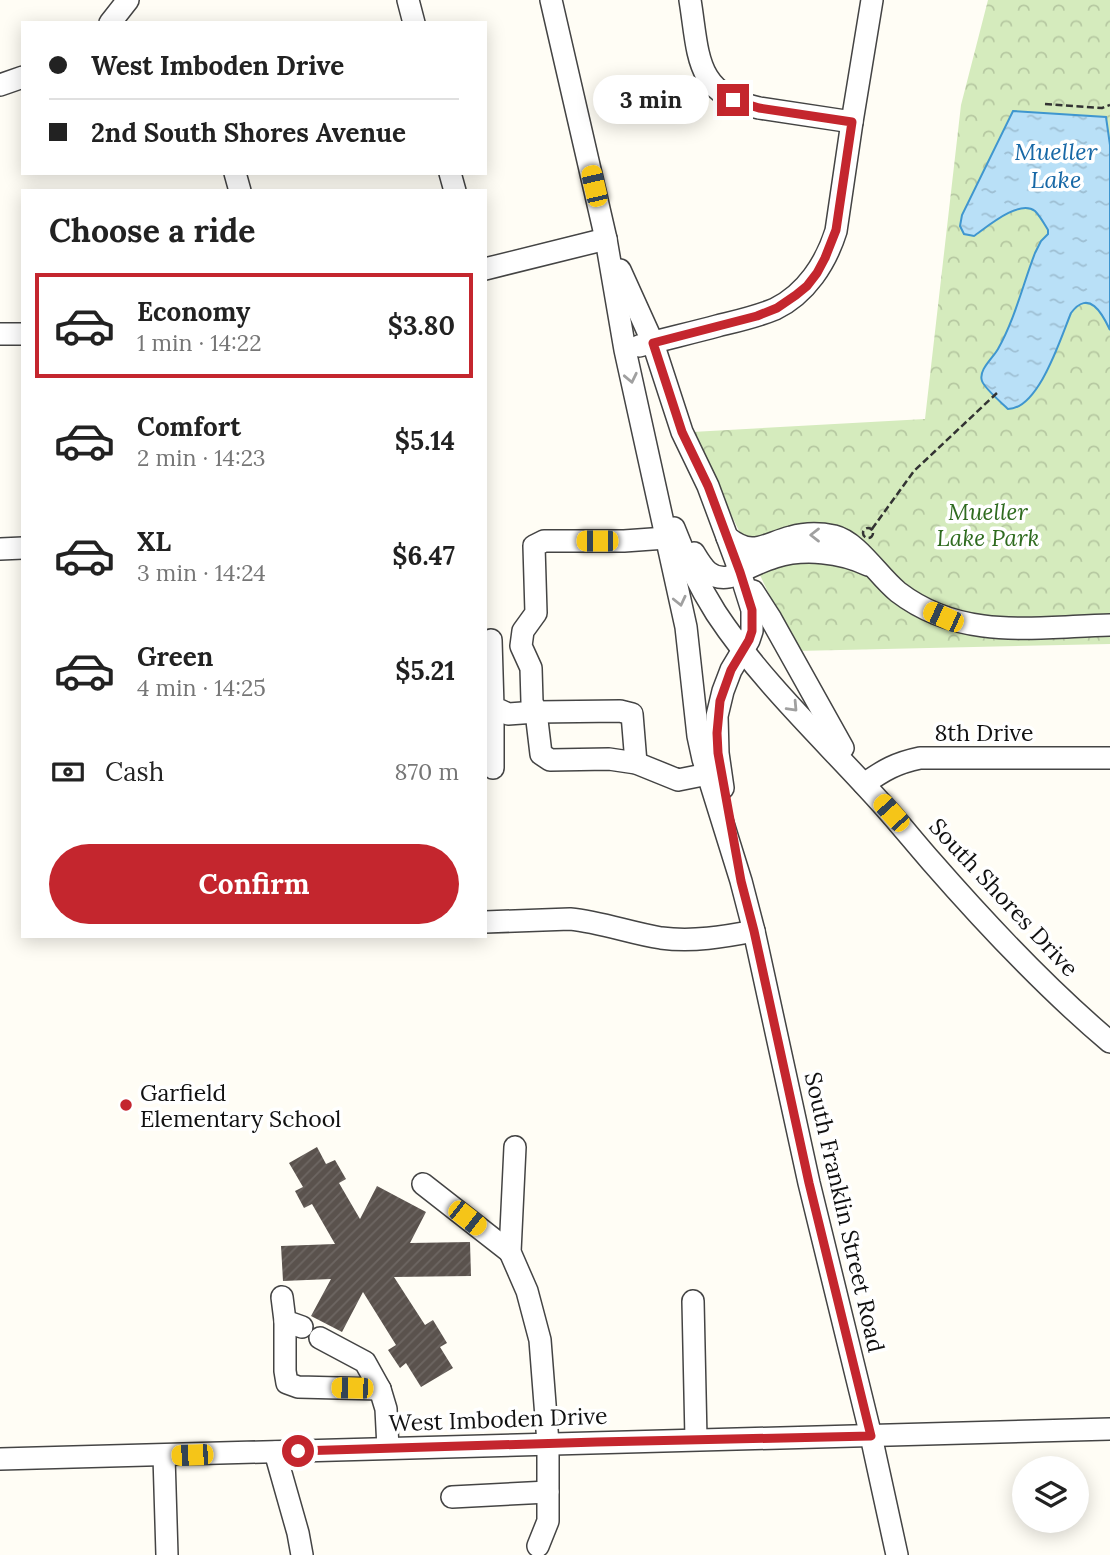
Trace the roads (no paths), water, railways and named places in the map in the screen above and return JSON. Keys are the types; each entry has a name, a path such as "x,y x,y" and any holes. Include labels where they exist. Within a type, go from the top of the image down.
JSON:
{"street":[{"path":"112,21 128,0"},
{"path":"408,0 413,21"},
{"name":"South Franklin Street Road","path":"551,0 606,239 625,350 686,627 696,724 754,931 809,1183 897,1555"},
{"path":"690,0 701,61 712,86 733,100 752,106 852,122"},
{"path":"625,350 757,316 777,308 807,286 817,273 836,230 872,0"},
{"path":"0,85 21,79"},
{"path":"487,269 606,239"},
{"name":"South Franklin Street Road","path":"606,239 653,343 682,432 708,486 749,597 753,621 749,640 726,682 718,716 718,753 741,881"},
{"path":"0,334 21,334"},
{"path":"648,460 702,566 714,577 729,577 776,556 799,552 836,556 871,566"},
{"name":"South Shores Drive","path":"648,460 689,564 717,614 743,650 972,907 1027,964 1110,1042"},
{"path":"727,537 740,546 756,549 799,535 830,535 848,542 897,591 943,617 968,625 997,629 1110,625"},
{"path":"666,538 544,541 534,546 536,613 523,631 521,646 531,668 531,702 536,712 541,754 550,760 609,759 636,763 678,780 708,774"},
{"path":"0,549 21,548"},
{"name":"South Shores Drive","path":"740,572 771,619 864,784"},
{"path":"491,640 493,768"},
{"path":"726,682 733,676 746,672 769,681"},
{"path":"493,708 508,714 620,711 632,714 636,763"},
{"name":"8th Drive","path":"864,784 886,769 920,758 1110,758"},
{"path":"487,922 583,920 661,938 690,940 715,939 754,931"},
{"path":"514,1147 510,1252 527,1291 540,1340 548,1443 548,1521 538,1546"},
{"path":"423,1184 510,1252"},
{"path":"282,1297 302,1329 365,1362 380,1389 386,1409 388,1448"},
{"path":"693,1301 696,1439"},
{"path":"302,1329 285,1371 287,1383 298,1387 380,1389"},
{"name":"West Imboden Drive","path":"0,1459 1110,1429"},
{"path":"275,1452 302,1555"},
{"path":"164,1456 167,1555"},
{"path":"452,1497 548,1492"}],"water":[{"name":"Mueller Lake","path":"1013,111 1106,117 1110,145 1110,330 1094,306 1084,303 1078,306 1071,313 1039,385 1019,406 1008,409 990,392 981,377 1004,338 1035,253 1048,230 1037,213 1028,208 1012,211 974,236 964,234 960,226 962,215"}],"place":[{"name":"Garfield Elementary School","path":"126,1105"}],"park label":[{"name":"Mueller Lake Park","path":"988,524"}]}
